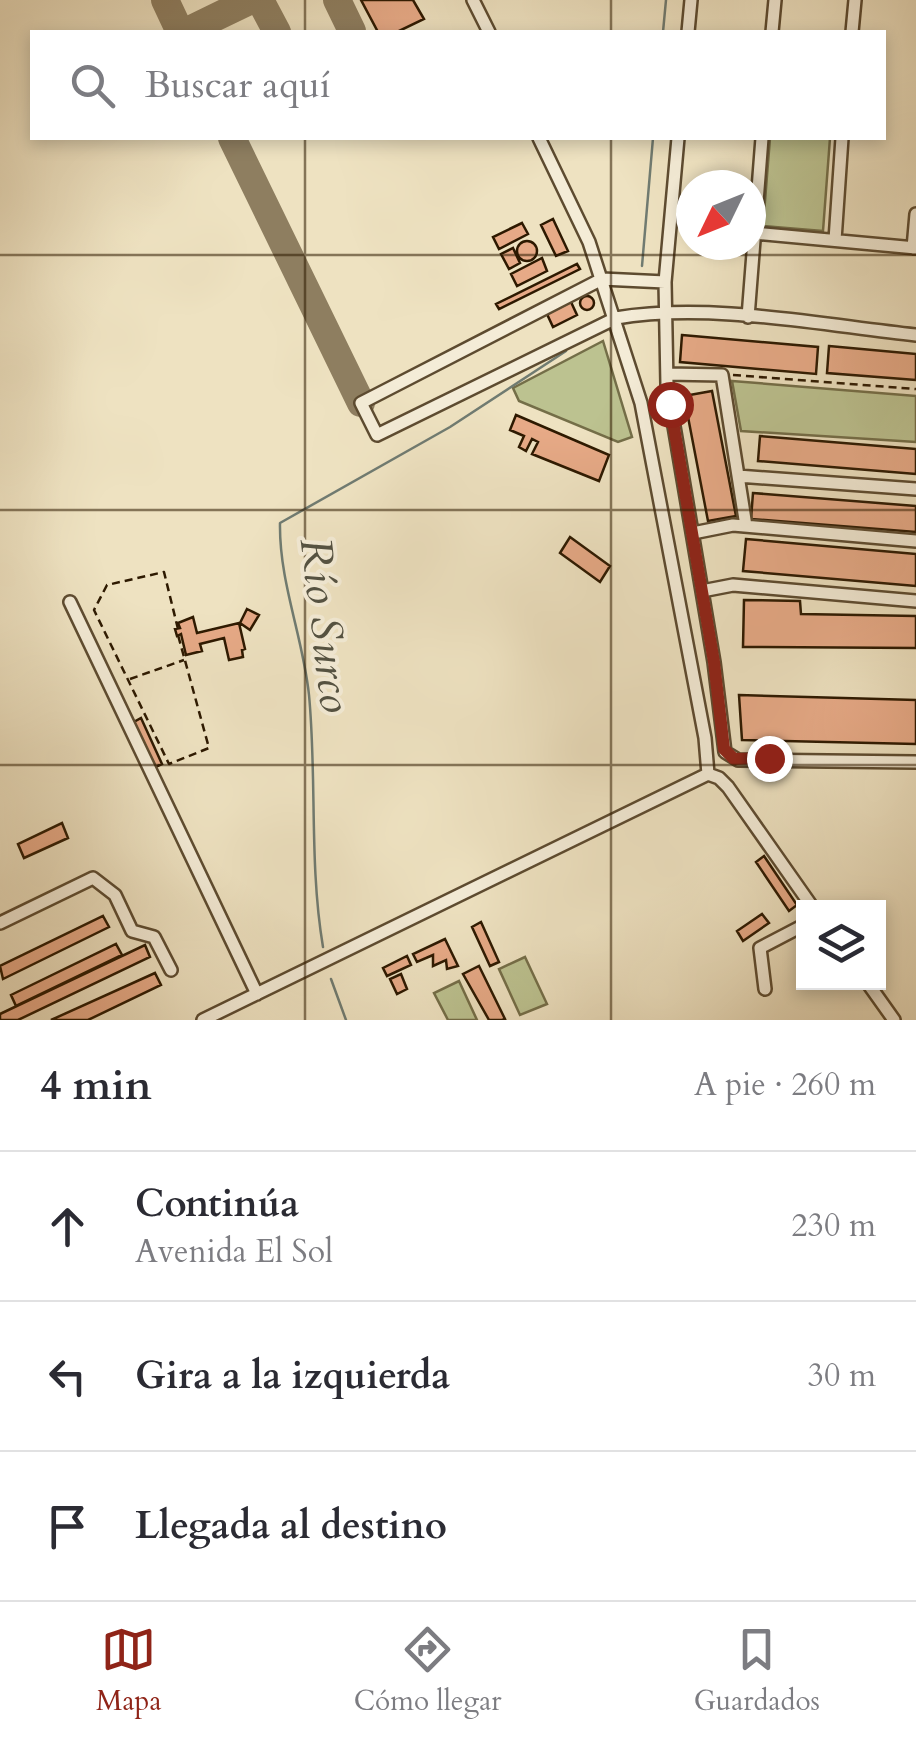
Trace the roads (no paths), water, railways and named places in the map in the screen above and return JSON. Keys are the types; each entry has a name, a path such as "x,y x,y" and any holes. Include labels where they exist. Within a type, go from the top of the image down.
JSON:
{"street":[{"path":"473,0 488,30"},
{"path":"688,30 691,0"},
{"path":"772,30 775,0"},
{"path":"852,30 854,0"},
{"path":"540,140 589,242 641,403 663,505 708,774"},
{"path":"678,140 666,282 667,374 724,749 730,758 738,760 916,762"},
{"path":"759,170 762,140"},
{"path":"835,240 842,140"},
{"path":"766,234 914,248 916,214"},
{"path":"748,317 752,260"},
{"path":"666,282 602,279 361,403 377,435 616,318 665,311 916,335"},
{"path":"667,374 722,374 746,526"},
{"path":"738,476 916,488"},
{"path":"692,533 733,525 916,541"},
{"path":"702,591 733,585 916,602"},
{"path":"70,602 257,994"},
{"path":"203,1020 708,774 728,787 808,900"},
{"path":"0,923 94,878 115,896 132,931 154,937 172,970"},
{"path":"765,989 760,948 796,929"},
{"path":"873,990 894,1020"}],"waterway":[{"name":"Río Surco","path":"663,30 666,0"},
{"name":"Río Surco","path":"642,266 653,140"},
{"name":"Río Surco","path":"323,947 316,884 309,695 283,567 280,523 450,427 566,351"},
{"name":"Río Surco","path":"331,979 346,1020"}]}
